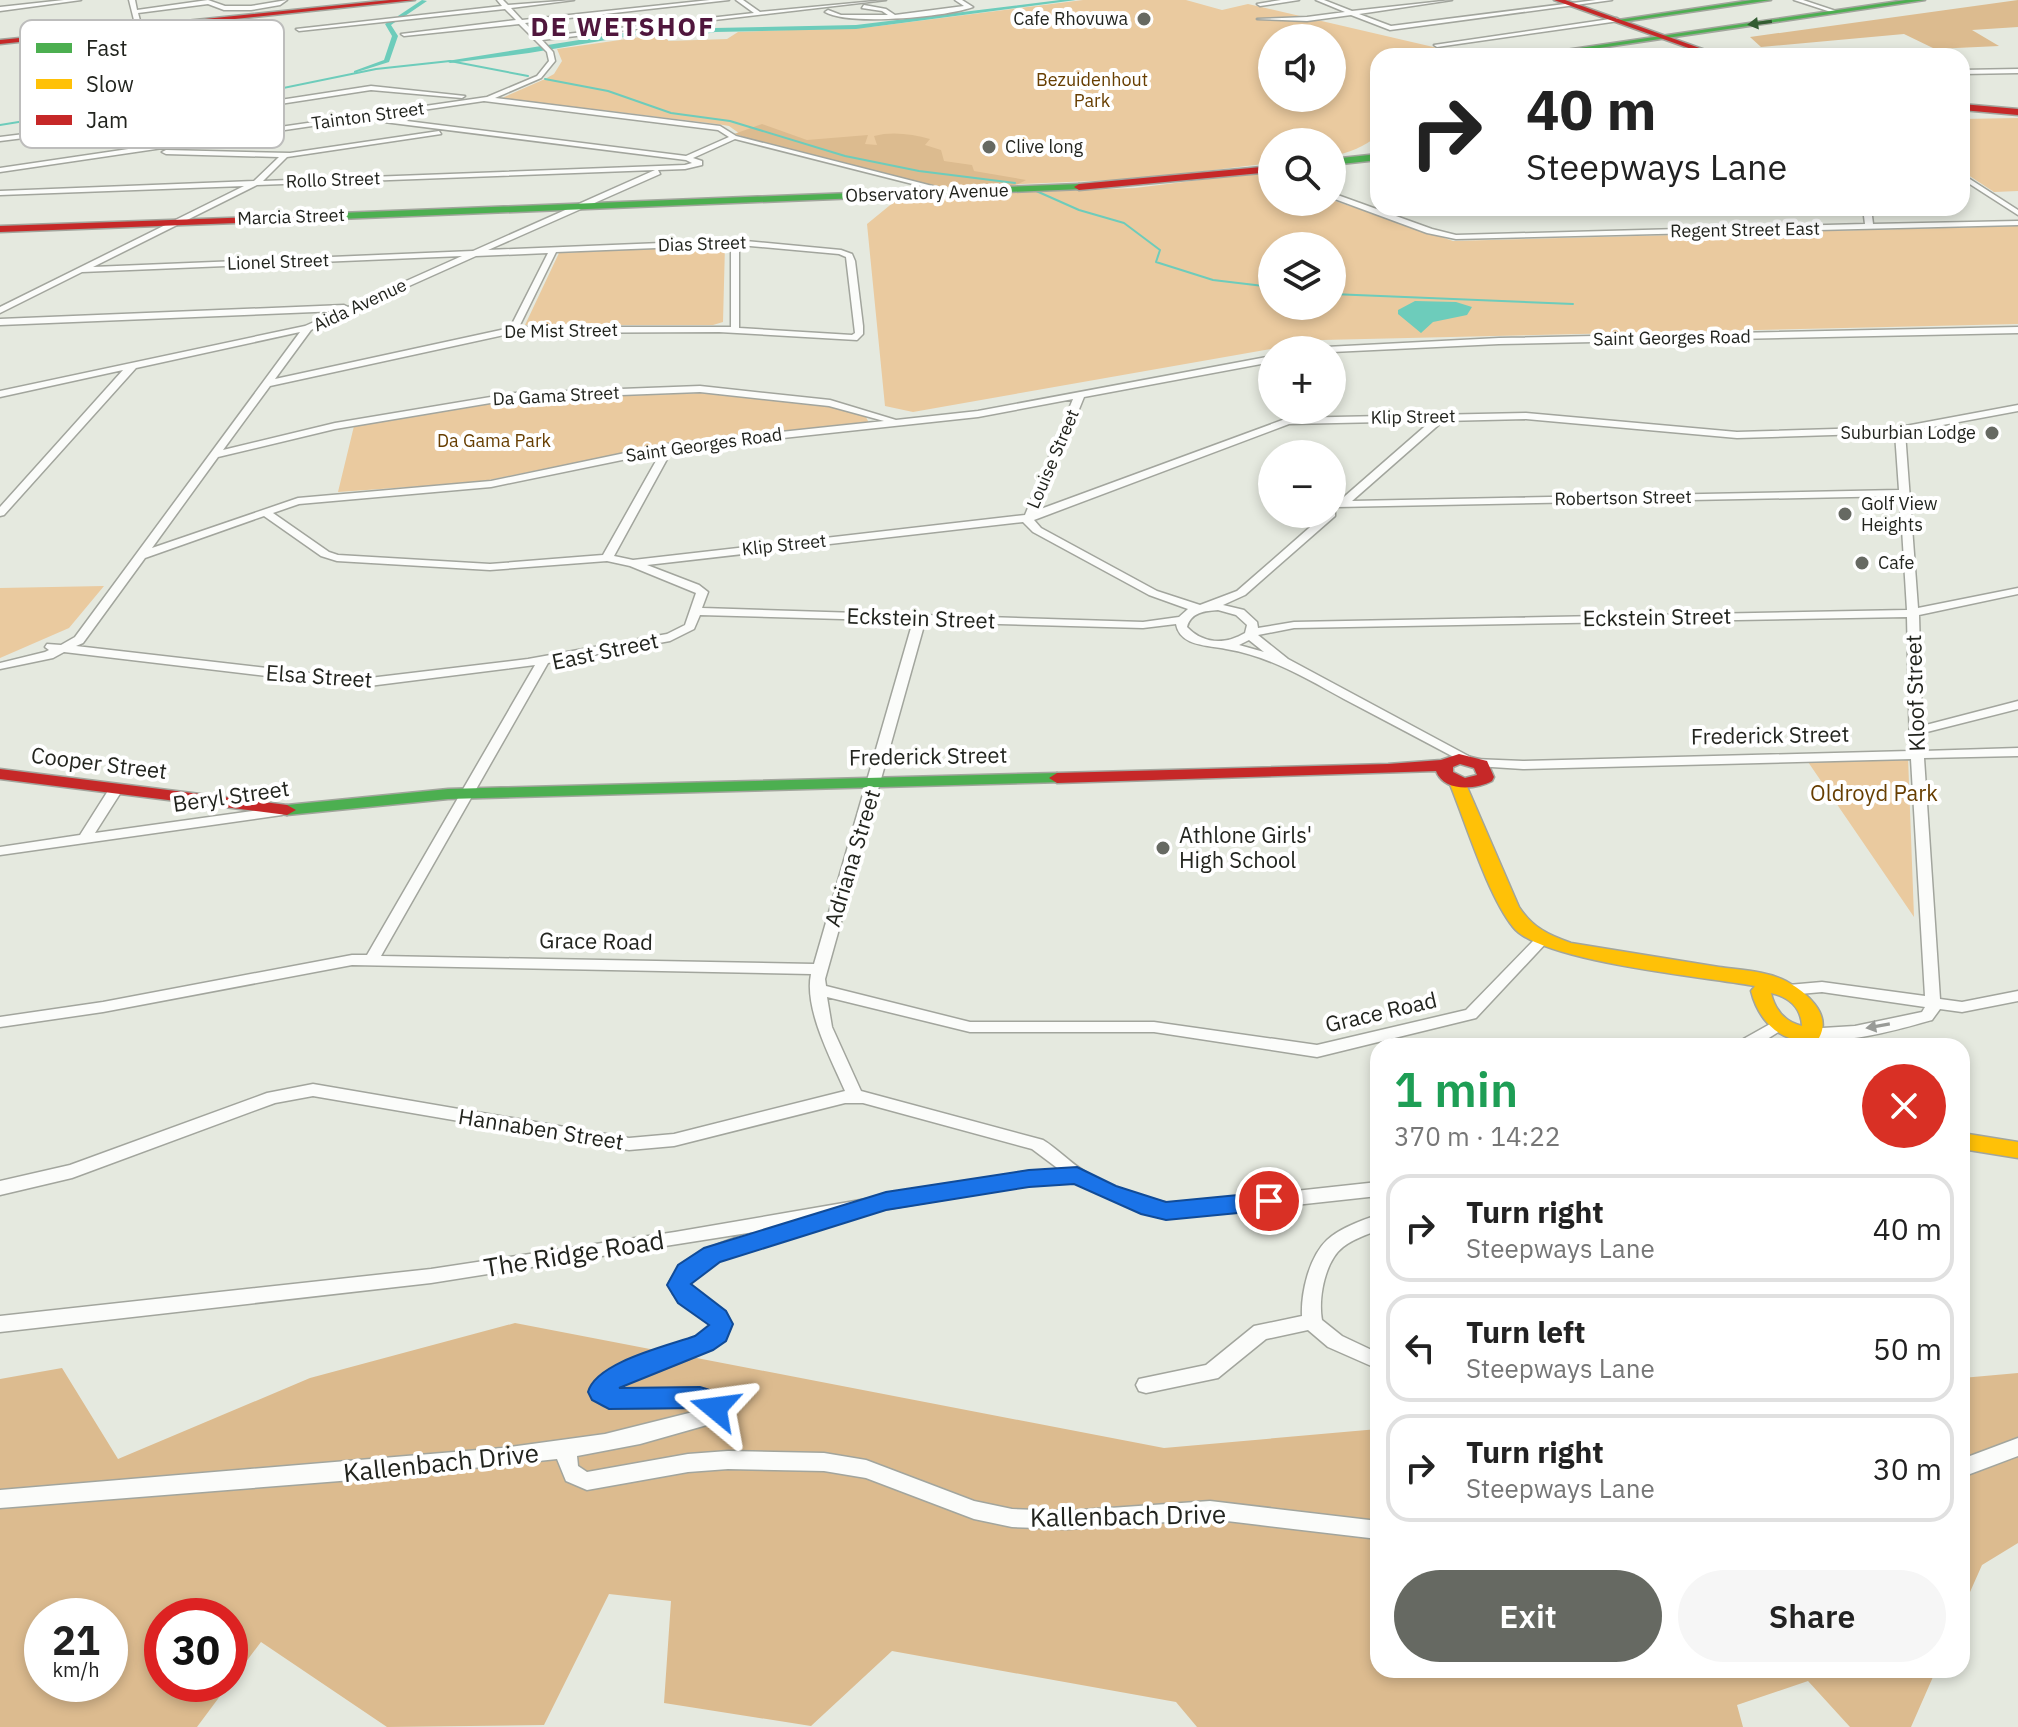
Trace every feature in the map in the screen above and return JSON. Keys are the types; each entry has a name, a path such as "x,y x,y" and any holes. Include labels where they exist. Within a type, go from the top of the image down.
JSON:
{"main road":[{"path":"161,20 387,0"},
{"path":"163,20 411,0"},
{"path":"1617,20 1767,0"},
{"path":"1650,48 1695,45 1836,12 1921,0"},
{"path":"1565,2 1695,45"},
{"path":"1693,10 1683,16 1695,45"},
{"path":"0,41 20,38"},
{"path":"1970,112 2018,114"},
{"path":"1346,159 1370,154"},
{"name":"Observatory Avenue","path":"581,206 1130,184 1258,170"},
{"name":"Marcia Street","path":"1,229 581,206"},
{"path":"1474,815 1477,769"},
{"name":"Frederick Street","path":"469,793 1477,769"},
{"path":"1449,772 1474,815 1515,916 1526,930 1542,940 1572,950 1722,973 1784,988 1809,1011 1815,1025 1802,1036 1722,973"},
{"name":"Cooper Street","path":"0,774 287,810"},
{"name":"Beryl Street","path":"287,810 469,793"},
{"path":"1766,1008 1761,991 1768,986 1784,988"},
{"path":"1970,1142 2018,1150"}],"street":[{"path":"0,9 78,0"},
{"path":"132,0 137,20"},
{"path":"160,12 159,4 166,0"},
{"path":"160,12 255,7 284,0"},
{"path":"284,101 375,87 484,99 512,90 544,73 552,61 547,49 500,0"},
{"path":"299,29 571,0"},
{"path":"404,34 726,0"},
{"path":"739,0 759,14"},
{"path":"537,39 883,0"},
{"path":"828,12 840,17 894,17 970,7 959,0"},
{"path":"1260,4 1296,0"},
{"path":"1319,0 1388,28 1565,2 1609,0"},
{"path":"1260,19 1319,17 1449,0"},
{"path":"1797,0 1836,12"},
{"path":"142,20 160,12 209,1 224,8"},
{"path":"852,3 884,10 894,17"},
{"path":"1437,45 1617,20"},
{"path":"1970,72 2018,71"},
{"name":"Tainton Street","path":"284,128 484,99 720,128 734,137 952,192"},
{"path":"358,117 687,158"},
{"path":"131,151 285,155 456,130"},
{"path":"0,139 20,136"},
{"name":"Aida Avenue","path":"62,646 85,630 308,328 734,137"},
{"path":"131,151 137,148"},
{"name":"Tainton Street","path":"0,170 151,148"},
{"path":"0,310 258,182 285,155"},
{"name":"Rollo Street","path":"0,193 666,168"},
{"path":"1970,181 2018,213"},
{"name":"Regent Street East","path":"1346,200 1370,208"},
{"name":"Regent Street East","path":"1396,216 1448,236 1471,237 2018,223"},
{"path":"1868,216 1869,227"},
{"path":"735,242 735,330"},
{"name":"Dias Street","path":"475,254 735,242 834,251 849,256 859,334"},
{"path":"513,330 553,250"},
{"name":"Lionel Street","path":"82,270 475,254"},
{"path":"0,322 352,307"},
{"path":"0,394 308,328"},
{"name":"De Mist Street","path":"267,384 513,330 735,330 840,340 859,334"},
{"name":"Saint Georges Road","path":"1346,349 1499,341 2018,330"},
{"name":"Saint Georges Road","path":"142,555 309,499 491,484 668,447 978,414 1258,362"},
{"path":"0,513 133,365"},
{"name":"Da Gama Street","path":"216,455 335,426 515,396 700,389 830,403 899,423"},
{"name":"Louise Street","path":"1079,397 1027,518 1030,525 1153,593 1204,608 1243,614"},
{"name":"Klip Street","path":"633,563 1027,518 1278,422 1540,416 1719,435 1900,430 2018,408"},
{"name":"Eckstein Street","path":"1346,501 1441,417"},
{"name":"Kloof Street","path":"1900,430 1913,613 1930,1009"},
{"path":"607,558 668,447"},
{"name":"Robertson Street","path":"1346,504 1904,493"},
{"path":"265,512 325,554 337,558 490,567 607,558 633,563 701,591 698,611"},
{"name":"Eckstein Street","path":"1143,625 1182,619 1241,593 1316,528"},
{"name":"Eckstein Street","path":"698,611 1143,625 1185,634 1203,643 1227,645 1251,634 1294,625 1913,613 2018,591"},
{"name":"Louise Street","path":"1153,593 1182,619"},
{"path":"1241,593 1243,614 1253,624 1251,634 1284,662"},
{"name":"East Street","path":"372,959 544,660 677,635 690,627 698,611"},
{"name":"Eckstein Street","path":"1243,614 1294,625"},
{"name":"Adriana Street","path":"855,1096 824,1027 818,989 819,969 920,618"},
{"path":"1182,619 1185,634"},
{"path":"1227,645 1284,662 1477,769"},
{"path":"1,666 62,646"},
{"name":"Elsa Street","path":"62,646 95,653 354,683 544,660"},
{"path":"1917,731 2018,705"},
{"path":"1425,738 1449,772"},
{"name":"Frederick Street","path":"1477,769 1523,765 2018,752"},
{"path":"84,840 116,789"},
{"name":"Beryl Street","path":"0,851 287,810"},
{"name":"Grace Road","path":"1374,1038 1471,1014 1542,940"},
{"name":"Grace Road","path":"0,1022 103,1007 299,968 372,959 819,969"},
{"path":"1784,988 1822,987 1930,1009"},
{"name":"Grace Road","path":"818,989 970,1027 1154,1027 1321,1051 1370,1039"},
{"path":"1802,1036 1834,1034 1930,1009 1962,1007 2018,996"},
{"name":"Hannaben Street","path":"0,1188 72,1171 262,1101 302,1091 323,1091 629,1144 674,1140 855,1096 1027,1141 1048,1149 1077,1175"},
{"name":"The Ridge Road","path":"0,1324 431,1276 675,1239 1014,1180 1077,1175 1140,1204 1174,1211 1370,1190"},
{"path":"567,1451 685,1424 707,1417 714,1411 714,1404 706,1398 609,1399 601,1392 602,1385 618,1375 704,1343 718,1334 721,1324 718,1318 679,1289 679,1281 694,1265 729,1249 886,1201"},
{"path":"1370,1226 1335,1243 1326,1252 1312,1301 1312,1322 1331,1338 1370,1357"},
{"path":"1146,1385 1211,1372 1261,1332 1312,1322"},
{"path":"1970,1465 2018,1447"},
{"name":"Kallenbach Drive","path":"0,1499 341,1473 567,1451 568,1469 573,1475 587,1481 688,1463 728,1460 824,1462 866,1469 974,1510 1012,1518 1067,1520 1210,1510 1370,1529"}],"green space":[{"name":"Bezuidenhout Park","path":"1083,0 1186,0 1222,10 1248,4 1334,24 1258,24 1258,112 1346,112 1346,27 1438,48 1370,48 1370,141 1351,151 1346,152 1346,128 1258,128 1258,165 1138,179 949,187 743,136 729,126 502,98 554,74 562,61 557,49 669,33 668,41 727,39 738,32 871,27"},
{"path":"2018,118 2018,191 1994,192 1970,176 1970,119"},
{"path":"1258,173 1258,216 1346,216 1346,205 1370,213 1370,216 1379,216 1453,241 2018,226 2018,324 1346,339 1346,336 1258,336 1258,351 913,412 885,406 867,224 900,197 1135,188"},
{"path":"725,245 723,322 713,325 525,325 559,253"},
{"name":"Da Gama Park","path":"702,393 827,405 866,417 869,423 662,445 479,482 338,492 354,426 500,400"},
{"path":"104,586 69,628 0,658 0,588"},
{"name":"Oldroyd Park","path":"1908,757 1914,917 1806,759"}],"shaded area":[{"path":"2018,0 2018,27 1972,30 1999,46 1933,48 1904,34 1761,47 1750,37"},
{"path":"762,124 807,140 868,135 865,144 877,145 874,136 881,134 916,136 930,139 925,145 941,150 944,161 972,165 974,171 1026,180 1001,188 967,189 927,184 839,165 734,134"},
{"path":"515,1323 1164,1448 1370,1430 1370,1678 1932,1678 1911,1727 1850,1727 1808,1681 1737,1705 1743,1727 1197,1727 1176,1702 892,1651 811,1726 664,1703 671,1601 609,1594 544,1725 387,1727 261,1642 248,1659 248,1598 144,1598 144,1702 216,1702 197,1727 0,1727 0,1379 62,1368 118,1459 310,1378"},
{"path":"2018,1373 2018,1543 1982,1565 1970,1592 1970,1377"}],"water":[{"path":"1415,301 1456,302 1472,307 1467,315 1433,322 1421,333 1398,314 1398,310"}],"waterway":[{"path":"450,61 636,33 697,35 714,30 856,27 1073,0"},
{"path":"400,17 424,1"},
{"path":"356,72 387,61 395,36 388,24 395,20"},
{"path":"284,88 376,69 450,61 528,76"},
{"path":"545,79 608,91 671,113 730,121 845,156 919,171 1015,183"},
{"path":"0,125 20,122"},
{"path":"1034,190 1079,210 1124,223 1160,250 1156,262 1213,280 1258,285"},
{"path":"1346,295 1573,304"}],"traffic: fast":[{"path":"1622,20 1767,0"},
{"path":"1585,48 1921,0"},
{"path":"1346,160 1370,158"},
{"path":"314,217 1079,187"},
{"path":"287,810 448,794 1057,778"}],"traffic: slow":[{"path":"1457,782 1510,908 1522,926 1540,939 1568,949 1754,979 1780,986"},
{"path":"1768,986 1786,990 1801,1000 1811,1015 1812,1033 1793,1032 1772,1017 1761,991 1768,986"},
{"path":"1970,1142 2018,1150"}],"traffic: jam":[{"path":"215,20 411,0"},
{"path":"1558,0 1695,48"},
{"path":"0,42 20,40"},
{"path":"1970,108 2018,112"},
{"path":"1079,187 1258,170"},
{"path":"0,229 314,217"},
{"path":"1057,778 1388,769 1444,765 1459,759 1481,765 1486,777 1476,782 1460,782 1445,774 1444,765"},
{"path":"0,774 287,810"}],"place":[{"name":"Cafe Rhovuwa","path":"1144,19"},
{"name":"Clive long","path":"989,147"},
{"name":"Suburbian Lodge","path":"1992,433"},
{"name":"Golf View Heights","path":"1845,514"},
{"name":"Cafe","path":"1862,563"},
{"name":"Athlone Girls' High School","path":"1163,848"}],"district":[{"name":"DE WETSHOF","path":"623,27"}],"route":[{"path":"715,1408 711,1400 700,1397 609,1399 601,1392 602,1385 618,1375 704,1343 718,1334 721,1329 718,1318 687,1296 678,1285 686,1272 712,1255 886,1201 1029,1178 1077,1175 1108,1192 1149,1208 1166,1211 1269,1201"}]}
